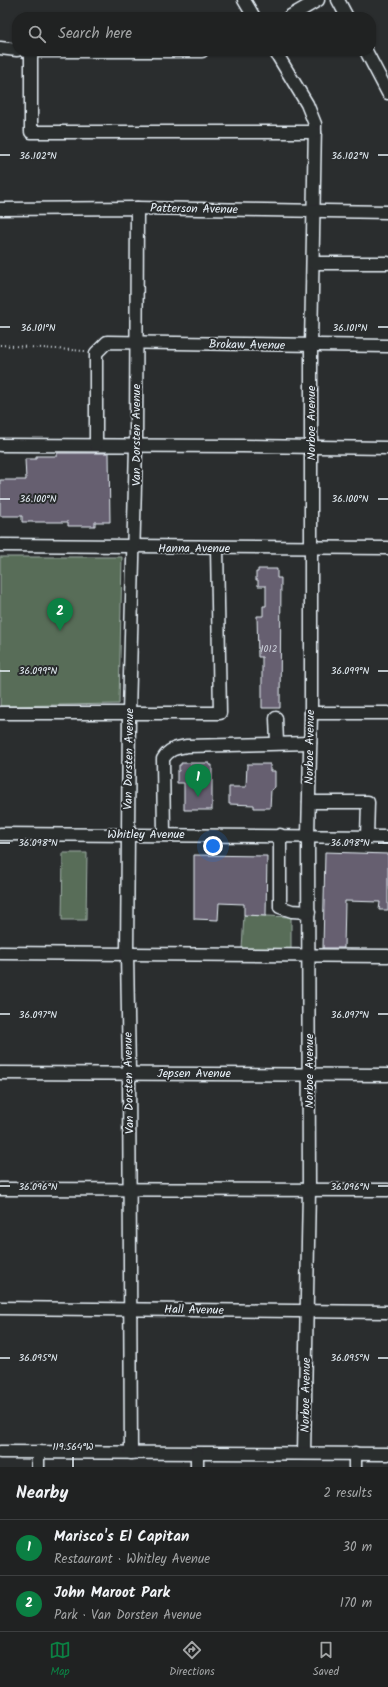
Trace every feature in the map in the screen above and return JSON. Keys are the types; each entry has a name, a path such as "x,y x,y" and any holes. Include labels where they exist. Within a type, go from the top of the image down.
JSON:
{"street":[{"path":"244,0 251,12"},
{"path":"298,12 318,0"},
{"path":"338,0 344,12"},
{"path":"0,48 12,49"},
{"path":"28,56 31,132 315,132"},
{"name":"Norboe Avenue","path":"278,56 314,118 315,132 310,448 311,714 308,835 310,955 307,1312 304,1453"},
{"path":"369,56 388,93"},
{"name":"Patterson Avenue","path":"0,209 137,208 388,212"},
{"name":"Van Dorsten Avenue","path":"131,1453 127,953 129,713 136,446 137,208"},
{"path":"313,263 388,263"},
{"name":"Brokaw Avenue","path":"96,353 107,342 388,346"},
{"path":"96,353 96,445"},
{"path":"0,445 388,448"},
{"name":"Hanna Avenue","path":"0,545 217,548 388,548"},
{"path":"0,713 220,713 217,548"},
{"path":"311,714 388,714"},
{"path":"276,718 277,743"},
{"path":"164,834 163,759 168,752 176,748 187,746 310,743"},
{"path":"309,802 368,802 367,836"},
{"name":"Whitley Avenue","path":"0,834 388,836"},
{"path":"280,836 280,907 292,911 309,912"},
{"path":"0,953 388,956"},
{"name":"Jepsen Avenue","path":"0,1072 388,1075"},
{"path":"0,1189 388,1190"},
{"name":"Hall Avenue","path":"0,1308 388,1312"},
{"path":"0,1452 388,1454"},
{"path":"38,1452 38,1467"},
{"path":"197,1454 197,1467"},
{"path":"355,1454 355,1467"}],"path":[{"path":"0,345 78,350 96,353"}],"green space":[{"path":"0,557 122,557 119,704 0,706"},
{"path":"63,853 87,853 86,920 62,920"},
{"path":"244,915 291,917 291,949 242,949"}],"building":[{"path":"57,453 109,453 110,522 95,522 95,526 68,526 68,522 22,522 22,516 0,516 0,480 26,480 25,459 36,459 36,456 57,456"},
{"path":"258,569 277,569 277,578 281,578 280,708 262,708 262,657 258,657 257,616 263,616 263,606 266,606 266,586 258,586 256,572 258,572"},
{"path":"181,763 209,763 209,765 212,765 212,810 184,810 184,783 177,783 177,771 179,771 179,765 181,765"},
{"path":"247,764 270,764 270,771 275,771 275,787 271,790 270,808 254,808 254,805 229,804 229,787 246,787"},
{"path":"325,852 388,854 388,910 379,910 380,902 345,901 344,948 323,948"},
{"path":"194,855 267,856 266,916 244,915 244,904 219,903 218,920 194,919"}],"place":[{"name":"John Maroot Park","path":"60,631"},
{"name":"Marisco's El Capitan","path":"198,797"}]}
